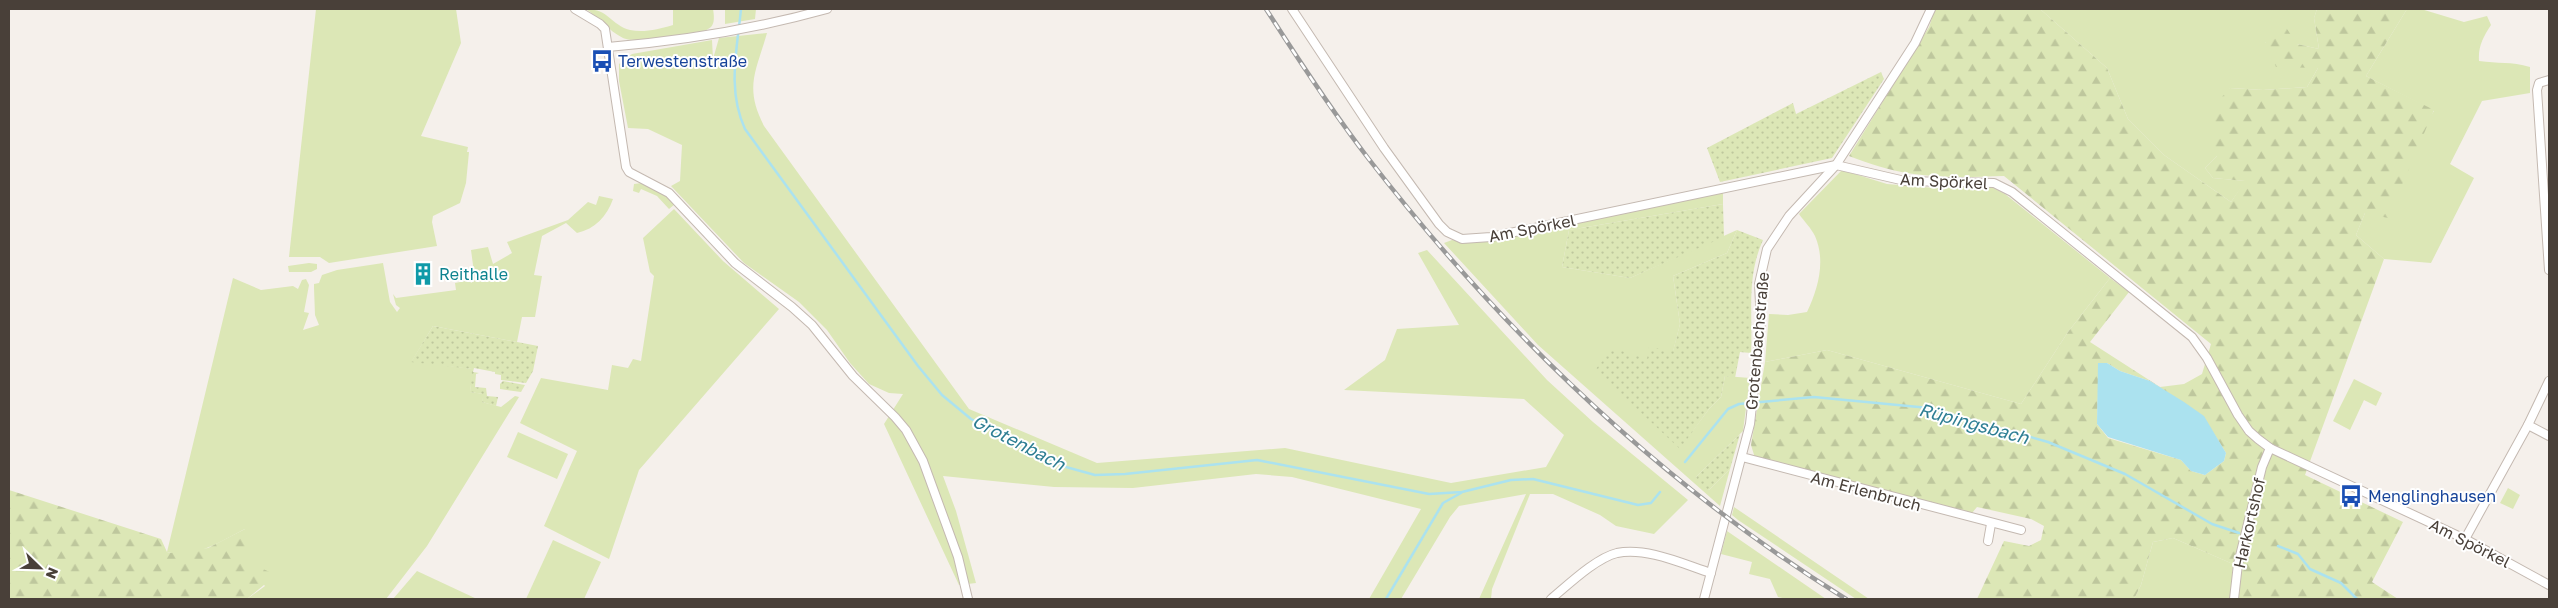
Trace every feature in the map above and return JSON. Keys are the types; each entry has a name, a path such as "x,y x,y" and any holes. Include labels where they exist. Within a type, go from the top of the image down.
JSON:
{"street":[{"path":"576,9 602,26 608,47 626,167 629,172 669,193 735,263 803,317 853,376 906,430 923,461 948,526 963,572 968,599"},
{"path":"608,47 666,42 750,27 827,9"},
{"name":"Am Spörkel","path":"1292,9 1384,148 1439,224 1447,232 1462,239 1491,237 1836,165 1904,181 1994,183 2012,192 2192,337 2249,431 2270,448 2465,540 2549,585"},
{"name":"Grotenbachstraße","path":"1704,599 1750,424 1755,392 1761,322 1759,284 1767,249 1789,216 1836,165 1915,43 1931,9"},
{"path":"2549,80 2539,83 2537,90 2547,195 2549,270"},
{"path":"2465,540 2528,426 2549,381"},
{"path":"2528,426 2549,436"},
{"name":"Harkortshof","path":"2234,599 2238,564 2262,467 2270,448"},
{"name":"Am Erlenbruch","path":"1742,457 1991,524 2021,530"},
{"path":"1988,541 1991,524"},
{"path":"1551,599 1585,572 1616,553 1647,554 1711,573"}],"green space":[{"path":"316,9 456,9 461,43 421,136 468,147 467,152 469,152 466,183 460,203 433,216 432,222 437,246 329,263 320,257 289,257"},
{"path":"586,9 605,14 618,25 635,31 652,30 673,25 673,9 713,9 714,19 711,27 695,34 654,40 630,40 623,38 608,28"},
{"path":"725,9 756,9 755,19 725,24"},
{"path":"1935,9 2040,9 2107,68 2128,119 2164,155 2231,202 2245,181 2213,178 2205,168 2217,156 2208,112 2230,88 2263,90 2307,87 2318,68 2276,67 2265,41 2283,23 2297,44 2319,49 2314,18 2317,9 2407,9 2366,76 2434,110 2388,218 2365,213 2356,235 2384,259 2305,475 2403,522 2372,582 2398,599 2238,599 2242,568 2173,538 2153,542 2141,585 2134,599 1977,599 2004,541 2029,546 2041,540 2044,526 2031,519 1977,507 1972,513 1755,458 1751,445 1765,362 1827,350 2021,404 2068,332 2110,278 2129,292 2090,342 2160,387 2184,384 2202,374 2211,344 2004,176 1943,177 1907,173 1870,164 1849,156 1929,27","holes":["2107,363 2120,371 2150,381 2203,416 2226,453 2224,461 2205,475 2191,471 2181,460 2108,438 2097,424 2098,392"]},
{"path":"2040,9 2317,9 2314,18 2319,49 2297,44 2265,42 2318,68 2307,87 2263,90 2230,88 2217,156 2205,168 2213,178 2246,181 2231,202 2164,155 2128,119 2107,68"},
{"path":"2407,9 2421,9 2464,22 2487,16 2491,25 2479,51 2479,61 2530,67 2530,93 2482,101 2450,164 2474,178 2431,263 2384,259 2356,235 2365,213 2434,111 2366,76"},
{"path":"767,33 756,69 753,90 754,100 764,126 969,409 1097,463 1285,448 1451,483 1546,467 1564,435 1524,399 1344,390 1385,360 1397,329 1459,325 1418,253 1427,250 1547,380 1593,422 1688,500 1654,534 1616,526 1600,515 1553,494 1530,494 1492,589 1491,599 1479,599 1526,494 1459,506 1450,517 1401,599 1369,599 1421,509 1292,477 1256,474 1133,488 1054,487 943,476 956,511 976,583 959,585 884,424 903,394 889,393 869,384 850,363 827,330 799,302 744,263 671,186 680,181 682,145 648,129 628,128 619,81 619,64 632,54 712,40 713,59 719,38"},
{"path":"1881,72 1884,79 1832,158 1720,182 1707,148 1793,103 1796,114"},
{"path":"1842,170 1887,184 1935,188 1989,186 2005,194 2110,278 2068,332 2021,404 1827,350 1765,362 1769,314 1788,315 1807,312 1817,284 1820,265 1818,246 1815,236 1799,214"},
{"path":"642,183 665,194 675,204 669,209 657,196 641,189 639,193 633,191 634,184"},
{"path":"1723,192 1723,204 1569,230 1562,267 1630,278 1737,230 1727,253 1673,276 1680,324 1673,352 1680,448 1709,409 1721,397 1725,376 1750,378 1743,431 1696,477 1709,490 1730,469 1720,506 1538,345 1444,243 1452,240 1472,243"},
{"path":"599,196 613,199 604,216 595,225 577,233 566,223 542,236 534,275 542,276 535,317 522,317 517,342 433,326 412,361 473,369 470,392 484,394 482,402 501,407 515,396 519,397 427,546 386,599 247,599 265,586 243,560 245,529 208,548 177,554 167,552 233,278 261,290 293,286 298,289 302,280 306,279 309,285 304,312 309,313 303,330 319,325 315,315 314,284 319,283 322,275 337,270 383,263 390,302 397,312 400,308 396,305 393,294 396,298 456,290 455,283 470,280 471,283 475,280 471,250 488,247 493,264 512,253 507,242 568,220 588,202 596,205"},
{"path":"1723,204 1724,237 1630,278 1562,267 1569,230"},
{"path":"674,209 723,261 779,309 639,470 609,559 544,526 577,451 520,423 541,378 608,390 612,365 628,368 633,359 641,361 654,276 650,272 643,238"},
{"path":"1737,230 1763,240 1754,268 1752,282 1751,353 1740,352 1735,378 1725,376 1721,397 1709,409 1680,449 1595,370 1613,348 1647,359 1649,347 1673,351 1680,324 1673,276 1727,253"},
{"path":"309,263 317,264 317,269 311,272 289,272 288,266"},
{"path":"433,326 538,346 533,371 526,383 501,380 501,375 495,374 495,372 474,368 473,372 479,373 476,374 475,387 486,388 487,396 498,397 496,406 482,402 483,394 470,392 472,369 411,362"},
{"path":"2354,379 2382,393 2376,406 2364,400 2350,430 2333,421"},
{"path":"503,381 525,385 521,392 500,389 500,384"},
{"path":"518,432 568,454 557,479 507,457"},
{"path":"1740,434 1730,469 1709,490 1700,485 1696,477"},
{"path":"2508,488 2520,495 2513,509 2500,503"},
{"path":"9,490 161,539 167,552 171,553 208,548 245,529 253,542 244,560 276,575 247,599 9,599"},
{"path":"1734,507 1869,599 1856,599 1738,520 1732,515"},
{"path":"1727,531 1826,599 1787,599 1778,597 1770,579 1749,574 1752,562 1721,554"},
{"path":"2173,538 2233,564 2231,599 2134,599 2141,585 2153,542"},
{"path":"553,540 601,562 584,599 526,599"},
{"path":"417,571 477,599 393,599"}],"water":[{"path":"2098,363 2107,363 2120,371 2150,381 2204,416 2226,453 2224,461 2205,475 2191,471 2181,460 2108,437 2097,424"}],"waterway":[{"name":"Grotenbach","path":"741,9 735,85 739,114 745,129 918,366 942,395 971,419 1066,467 1095,475 1125,474 1257,460 1429,494 1462,492 1511,480 1533,479 1638,505 1651,503 1660,492"},
{"name":"Rüpingsbach","path":"1685,462 1728,409 1739,404 1814,397 1929,408 2048,442 2125,474 2212,524 2239,533"},
{"path":"1386,599 1443,503 1461,493"},
{"name":"Rüpingsbach","path":"2278,546 2298,554 2310,569 2341,583 2357,599"}],"railway":[{"path":"1266,9 1328,103 1368,158 1419,222 1529,343 1587,400 1712,506 1778,554 1846,599"}],"place":[{"name":"Terwestenstraße","path":"602,61"},
{"name":"Reithalle","path":"423,274"},
{"name":"Menglinghausen","path":"2351,496"}]}
